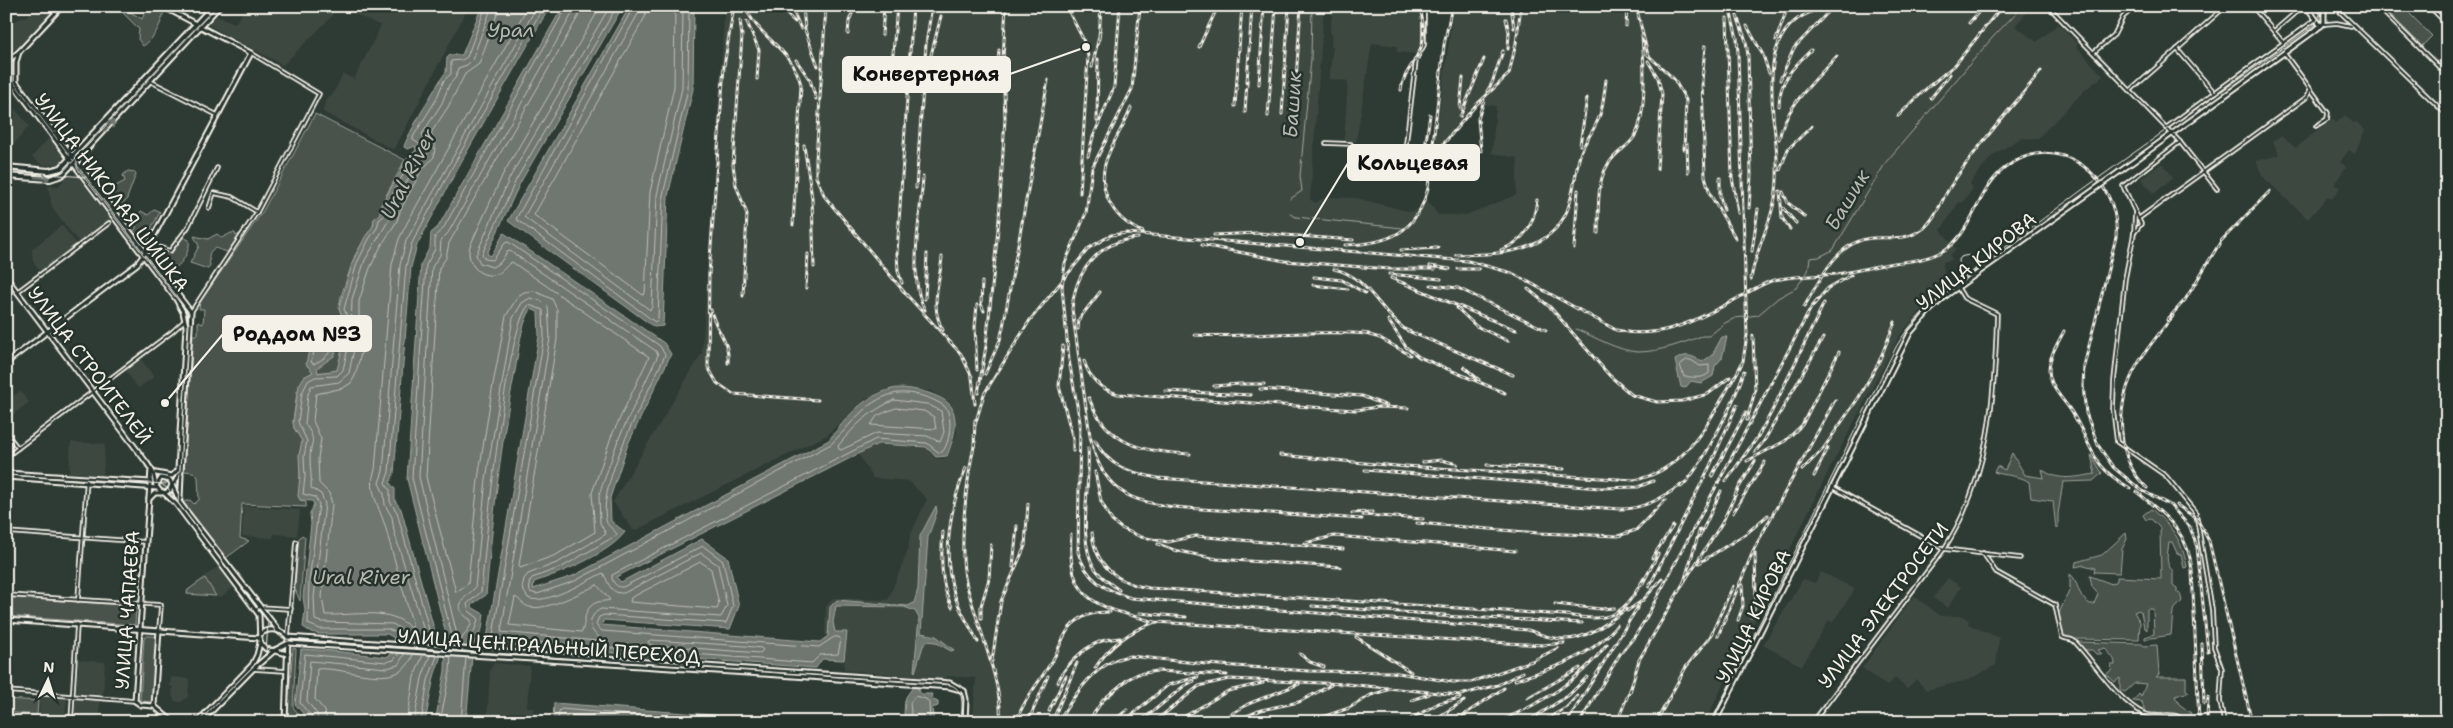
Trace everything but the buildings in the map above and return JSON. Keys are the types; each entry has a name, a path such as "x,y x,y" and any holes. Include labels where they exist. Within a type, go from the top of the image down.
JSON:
{"main road":[{"path":"6,62 20,52 62,6"},
{"path":"6,363 134,266 143,256 251,53 162,6"},
{"path":"6,167 56,170 71,158 212,6"},
{"path":"8,176 54,178 62,176 219,6"},
{"path":"2305,6 2322,25"},
{"path":"2322,25 2324,6"},
{"name":"УЛИЦА КИРОВА","path":"1715,722 1910,333 1928,312 1958,288 2322,25"},
{"path":"6,76 11,76 20,52"},
{"path":"6,62 12,63 15,69"},
{"name":"УЛИЦА НИКОЛАЯ ШИШКА","path":"15,69 18,84 74,163 176,299 185,319 185,389"},
{"name":"УЛИЦА НИКОЛАЯ ШИШКА","path":"6,76 71,158"},
{"name":"УЛИЦА НИКОЛАЯ ШИШКА","path":"74,163 191,312 178,470 172,476 164,477"},
{"name":"УЛИЦА СТРОИТЕЛЕЙ","path":"6,278 151,469 156,485"},
{"name":"УЛИЦА НИКОЛАЯ ШИШКА","path":"180,502 182,419"},
{"name":"УЛИЦА СТРОИТЕЛЕЙ","path":"151,469 164,477"},
{"name":"УЛИЦА ЧАПАЕВА","path":"151,469 135,701 140,705 154,706 173,722"},
{"path":"6,472 150,487 156,485 164,477 172,486 180,502 257,608 259,615 260,643 252,665 197,722"},
{"name":"УЛИЦА НИКОЛАЯ ШИШКА","path":"164,493 170,490 181,472"},
{"path":"6,476 150,482 156,485 176,504 257,608 279,631 288,637 289,654 285,722"},
{"path":"149,500 155,493 164,493"},
{"path":"6,620 260,636 266,630 279,631"},
{"name":"УЛИЦА ЧАПАЕВА","path":"154,706 159,630"},
{"name":"УЛИЦА ЦЕНТРАЛЬНЫЙ ПЕРЕХОД","path":"288,637 392,647 808,675 950,687 964,691 966,699 964,722"},
{"path":"260,643 266,649 289,654"},
{"path":"201,722 254,669 275,650 288,643"},
{"name":"УЛИЦА ЦЕНТРАЛЬНЫЙ ПЕРЕХОД","path":"288,643 392,647"}],"street":[{"path":"1326,142 1351,144 1353,148 1351,161 1354,166 1361,169 1377,171 1401,158 1405,152 1416,60 1424,44 1424,6"},
{"path":"2048,6 2180,142 2217,189"},
{"path":"2094,52 2114,35 2123,17 2136,6"},
{"path":"2131,90 2226,6"},
{"path":"2252,6 2283,43"},
{"path":"2274,31 2305,6"},
{"path":"2334,6 2447,115"},
{"path":"2377,6 2447,75"},
{"path":"2429,6 2447,24"},
{"path":"2166,128 2317,18"},
{"path":"2322,25 2336,23 2354,27"},
{"path":"2177,49 2215,93"},
{"path":"191,312 257,212 319,94 251,53"},
{"path":"2284,53 2328,114 2327,118 2316,126"},
{"path":"150,81 218,116"},
{"path":"2138,219 2308,97 2310,90"},
{"path":"2134,233 2141,224 2123,186 2180,142"},
{"path":"149,243 170,251 188,227 217,168"},
{"path":"6,228 8,176"},
{"path":"209,208 214,193 232,197 257,212"},
{"path":"2135,212 2134,233 2125,279 2114,381 2113,409 2116,436 2123,448 2166,476 2196,513 2212,610 2214,647 2222,669 2220,702 2224,722"},
{"path":"18,292 109,223"},
{"name":"УЛИЦА ЭЛЕКТРОСЕТИ","path":"1814,722 1944,549 1960,525 1969,506 1984,457 1991,417 1997,314 1964,298 1958,288"},
{"path":"7,456 178,328 185,319"},
{"path":"6,433 18,448"},
{"path":"78,600 87,480"},
{"path":"1832,486 1944,549 2020,558"},
{"path":"6,532 146,542"},
{"path":"288,637 296,542"},
{"path":"1983,553 1996,572 2055,605 2062,637 2074,640 2104,677 2136,708 2145,714 2175,716 2182,718 2185,722"},
{"path":"6,595 161,605 159,630"},
{"path":"257,608 291,609"},
{"path":"71,722 77,624"},
{"path":"254,669 288,672"},
{"path":"6,691 135,701"},
{"path":"2355,722 2377,718 2386,722"}],"shaded area":[{"path":"40,6 57,6 17,48 6,55 6,25 35,12"},
{"path":"136,6 158,6 164,9 157,30 143,46 138,39 139,29 123,13 127,10 142,19 146,11"},
{"path":"248,6 335,6 332,16 283,65 208,25 216,16 235,23"},
{"path":"338,6 469,6 394,150 323,112 325,102 329,96 332,96 343,74 354,79 381,26"},
{"path":"725,6 1324,6 1310,199 1315,203 1326,197 1356,198 1411,212 1420,208 1424,200 1428,201 1438,215 1466,215 1516,195 1518,158 1492,153 1496,106 1478,104 1444,144 1432,162 1454,6 2032,6 2015,26 2037,42 2058,24 2078,44 2076,46 2103,76 2085,90 2037,139 2021,138 1993,155 1970,183 1972,190 1962,203 1959,202 1941,230 1956,249 1950,255 1952,260 1943,262 1945,282 1900,335 1830,468 1705,722 973,722 976,678 947,676 944,679 844,670 846,638 825,635 826,607 833,598 888,600 908,550 910,536 927,499 909,481 873,478 859,455 878,445 926,448 937,459 947,458 957,433 951,403 931,391 891,387 865,399 827,435 634,531 613,502 702,353"},
{"path":"1333,6 1420,6 1423,24 1420,48 1416,54 1397,52 1397,46 1372,43 1356,142 1344,141 1348,81 1329,79 1333,47 1331,47 1332,34 1330,33"},
{"path":"2382,6 2402,6 2432,36 2422,46"},
{"path":"6,104 11,104 29,126 14,144 6,144"},
{"path":"315,114 405,160 381,205 380,213 374,219 373,226 355,255 341,296 339,308 342,316 340,338 317,346 307,366 317,368 342,344 342,354 337,369 336,371 312,373 304,377 297,392 293,421 294,428 302,441 300,452 300,500 306,501 306,507 242,504 240,538 249,541 226,558 183,502 190,500 194,504 199,500 198,477 193,472 184,471 193,335 198,335 198,322 203,324 204,309 199,309 200,302 263,211"},
{"path":"2345,115 2353,123 2356,122 2365,130 2355,154 2349,150 2340,162 2346,167 2334,184 2340,188 2332,199 2328,196 2308,219 2263,177 2256,161 2279,155 2273,141 2281,136 2296,148 2324,125 2333,119 2336,123"},
{"path":"49,138 64,158 60,164 42,165 32,157"},
{"path":"2162,163 2173,177 2154,194 2141,179"},
{"path":"128,171 135,172 136,174 126,201 122,204 115,197 114,187 125,181 123,175"},
{"path":"66,177 79,178 111,220 79,243 52,207 48,186 59,186"},
{"path":"155,209 160,212 144,242 141,242 133,231 136,229 136,220 141,211 148,215"},
{"path":"62,225 77,245 41,272 33,262 32,249"},
{"path":"235,233 236,236 241,233 227,252 215,248 211,251 208,269 190,263 199,246 194,236 208,239 217,234 222,238"},
{"path":"183,237 189,240 187,253 182,262 172,269 163,261 154,247 171,254"},
{"path":"141,359 154,377 138,388 125,370"},
{"path":"20,391 29,402 10,417 6,412 6,402"},
{"path":"71,442 105,444 103,475 69,473"},
{"path":"2012,453 2025,475 2044,478 2042,469 2054,476 2067,478 2095,474 2091,455 2102,473 2093,481 2063,482 2058,514 2058,528 2056,529 2053,501 2031,498 2029,482 2021,478 1994,472 1997,466 2005,470"},
{"path":"244,506 300,510 297,536 274,534 273,538 242,536"},
{"path":"2151,509 2165,521 2175,534 2185,557 2187,567 2184,568 2181,555 2177,553 2172,542 2169,542 2168,565 2173,571 2173,585 2177,588 2177,592 2180,593 2182,601 2173,611 2171,635 2145,639 2145,637 2154,634 2153,609 2147,609 2147,630 2144,627 2141,612 2139,610 2134,612 2140,622 2139,640 2075,639 2063,637 2059,613 2070,589 2070,574 2075,580 2082,597 2090,604 2094,604 2098,594 2092,587 2090,576 2112,584 2117,581 2117,577 2161,579 2160,528 2151,519 2146,520 2143,515"},
{"path":"2126,533 2127,539 2122,549 2120,573 2094,572 2095,568 2084,565 2075,567 2076,562 2102,555"},
{"path":"302,535 305,537 300,601 295,589 298,540"},
{"path":"219,566 234,587 221,597 186,595 186,590"},
{"path":"1821,572 1855,589 1832,623 1829,620 1802,666 1763,645 1803,579 1815,583"},
{"path":"205,578 216,596 187,594 188,590"},
{"path":"1948,578 1961,587 1948,608 1933,598"},
{"path":"1914,596 1941,616 1962,616 1969,620 1968,624 1999,638 1996,665 1968,680 1926,690 1916,679 1907,689 1895,678 1887,686 1862,668"},
{"path":"6,597 136,606 135,625 6,616"},
{"path":"154,636 157,639 152,702 140,701 144,638"},
{"path":"2078,642 2157,645 2159,674 2156,677 2186,677 2186,690 2189,692 2175,696 2179,704 2191,713 2186,718 2179,715 2148,715 2142,702 2133,701 2139,694 2141,697 2146,684 2135,683 2125,692 2120,690 2120,678 2115,682 2106,674 2112,670 2111,665 2115,665 2115,662 2105,648 2098,650 2102,654 2096,654 2092,650 2083,650"},
{"path":"293,648 296,649 293,707 305,722 288,722 287,719"},
{"path":"78,660 105,662 103,695 76,693"},
{"path":"494,663 530,666 527,707 533,708 533,722 487,722 490,670"},
{"path":"171,677 189,679 188,697 181,702 175,701 172,695"},
{"path":"40,697 67,699 65,717 39,715"},
{"path":"6,699 38,701 37,715 6,712"},
{"path":"76,699 100,701 99,718 74,717"}],"water":[{"name":"Ural River","path":"482,6 550,6 460,164 417,245 411,267 394,473 390,483 395,489 395,501 401,509 441,648 440,659 434,676 425,722 310,722 295,704 301,649 386,657 392,654 395,645 393,637 387,634 320,634 311,632 303,627 305,610 303,597 311,524 310,514 314,504 312,501 300,500 298,496 300,476 299,455 302,441 294,428 293,422 299,385 304,377 313,372 306,364 309,350 340,338 342,316 339,308 353,261 373,226 374,219 380,213 381,205 401,171 403,163 416,150 415,146 408,149 404,147 423,109 446,72 447,58 450,55 462,55","holes":["339,345 343,345 337,370 318,373 317,368 334,356"]},
{"path":"563,6 623,6 520,183 487,254 491,256 504,233 664,343 671,354 628,444 610,498 611,521 625,532 608,548 596,555 570,568 534,582 533,589 573,576 829,440 851,413 872,397 891,389 905,388 933,395 948,403 952,408 955,426 947,456 936,457 926,447 878,444 616,577 621,582 702,539 728,558 739,606 730,629 604,620 601,625 820,642 828,636 830,607 837,600 908,606 914,603 918,589 920,536 936,506 937,512 928,537 921,633 936,636 954,650 951,651 935,642 927,641 923,646 915,672 919,618 915,611 904,607 836,606 833,622 835,632 847,632 844,660 822,659 816,668 492,644 487,638 539,336 538,312 531,309 524,323 520,339 505,427 486,595 471,605 484,614 482,629 473,646 466,722 435,722 445,671 446,634 407,479 421,264 430,247 431,233 438,227"},
{"path":"630,6 694,6 693,89 668,196 663,326 654,327 508,221"},
{"path":"1722,337 1727,337 1722,358 1715,366 1713,376 1701,383 1691,381 1685,388 1681,387 1675,360 1688,356 1695,357 1702,362 1712,355"},
{"path":"913,686 917,686 921,694 932,694 931,699 938,702 938,706 932,708 934,722 902,722 906,699"},
{"path":"554,703 712,715 719,717 719,722 553,722"}],"pier":[{"path":"392,642 475,647 474,656 392,650"}],"waterway":[{"name":"Башик","path":"1290,199 1302,191 1300,176 1311,59 1312,6"},
{"name":"Башик","path":"1576,329 1630,351 1638,352 1671,347 1702,336 1709,336 1725,323 1735,318 1758,315 1778,298 1796,288 1808,271 1810,258 1819,257 1833,250 1886,162 1993,37 2023,6"},
{"name":"Башик","path":"1290,214 1296,217 1402,228"}],"tram line":[{"path":"54,175 63,172 217,6"},
{"path":"1711,722 1896,347 1907,331 1932,303 1946,291 2083,189 2315,25 2320,15 2318,6"},
{"path":"77,155 77,168 187,312 189,324 178,503"},
{"path":"6,171 86,177"},
{"path":"1972,273 1964,274 1960,270 1959,260 1961,257 1969,256 1975,259 1978,264 1974,272"},
{"path":"6,475 166,484"},
{"path":"161,484 167,488 278,635 285,639 948,684 958,690 962,699 961,722"},
{"path":"266,655 268,621"},
{"path":"198,722 271,648 291,640"}],"railway":[{"path":"6,9 12,6"},
{"path":"734,6 724,66 709,274 708,367 717,383 733,394 818,400"},
{"path":"745,6 758,27 791,62 797,72 801,85 793,225"},
{"path":"778,6 795,22"},
{"path":"791,6 801,29"},
{"path":"803,6 805,30 818,66"},
{"path":"826,6 816,177 825,197 905,293 961,354 972,377 975,404"},
{"path":"848,34 849,21 855,6"},
{"path":"882,35 884,6"},
{"path":"891,77 897,6"},
{"path":"902,283 898,271 897,253 913,6"},
{"path":"916,188 926,44 932,6"},
{"path":"1003,58 1006,6"},
{"path":"1066,6 1083,39 1088,56 1080,193"},
{"path":"1099,39 1101,6"},
{"path":"1088,156 1093,137 1114,87 1120,6"},
{"path":"1140,6 1132,89 1092,168 1086,213 1065,263 1062,287 1069,360 1080,422 1078,552 1091,577 1105,587 1131,598 1528,630 1548,637 1565,639 1574,638 1593,631 1611,621 1626,609"},
{"path":"1199,47 1218,6"},
{"path":"1235,106 1242,6"},
{"path":"1245,112 1252,6"},
{"path":"1259,84 1264,6"},
{"path":"1268,116 1276,6"},
{"path":"1282,114 1289,6"},
{"path":"1294,109 1301,6"},
{"path":"1401,90 1406,74 1422,45 1423,28 1420,6"},
{"path":"1345,245 1375,242 1398,233 1408,226 1423,203 1428,188 1444,45 1452,6"},
{"path":"1511,6 1514,28"},
{"path":"1435,154 1476,105 1509,74 1516,43 1521,6"},
{"path":"1626,26 1627,6"},
{"path":"1636,6 1648,55 1674,79 1686,100 1684,149"},
{"path":"1405,466 1634,480 1653,474 1670,465 1696,439 1743,361 1747,335 1738,54 1737,38 1729,6"},
{"path":"1776,40 1788,6"},
{"path":"1773,116 1773,62 1781,38 1799,18 1825,6"},
{"path":"1780,80 1794,48 1834,6"},
{"path":"1969,23 1984,6"},
{"path":"1898,116 1928,87 1955,65 2002,6"},
{"path":"931,55 941,16"},
{"path":"1737,16 1746,41 1748,56 1751,175 1749,208"},
{"path":"1727,18 1732,177 1738,213"},
{"path":"1506,19 1509,32 1508,49"},
{"path":"740,20 742,36 733,165 736,185 747,214 743,296"},
{"path":"747,22 759,50 757,79"},
{"path":"1747,26 1763,55 1769,73"},
{"path":"1092,67 1100,32"},
{"path":"1598,233 1599,194 1603,175 1612,159 1634,138 1642,113 1644,86 1642,35"},
{"path":"1705,46 1702,81 1705,176 1710,194 1736,239"},
{"path":"978,393 986,346 999,219 1005,118 1004,92 998,68 999,50"},
{"path":"1779,106 1781,89 1784,82 1798,62 1811,50"},
{"path":"1487,91 1492,83 1503,51"},
{"path":"1779,139 1782,127 1794,105 1837,56"},
{"path":"1097,121 1098,59"},
{"path":"1460,117 1484,59"},
{"path":"796,60 810,80 816,99"},
{"path":"1648,61 1658,78 1662,94 1657,169"},
{"path":"1804,307 1831,263 1849,246 1860,240 1905,237 1918,232 1929,224 1948,189 1962,169 2041,71"},
{"path":"1931,98 1950,74"},
{"path":"1460,108 1463,78"},
{"path":"985,374 1000,340 1003,327 1048,80"},
{"path":"1456,255 1488,254 1519,249 1534,244 1547,236 1558,225 1567,211 1581,151 1600,114 1606,80"},
{"path":"1580,145 1587,98"},
{"path":"1481,151 1478,119 1484,100"},
{"path":"1131,108 1109,153 1103,177 1108,200 1114,210 1122,219 1143,232"},
{"path":"1751,279 1775,198 1777,154 1772,110"},
{"path":"1420,180 1430,115"},
{"path":"1780,170 1788,149 1812,126"},
{"path":"1687,144 1688,172"},
{"path":"804,145 812,198 814,267"},
{"path":"975,425 984,394 1030,320 1089,248 1111,235 1127,233 1468,261 1512,273 1616,330 1633,333 1649,332 1681,326 1696,320 1771,281 1842,273 1917,260 1939,253 1960,236 1987,189 2005,168 2025,157 2045,153 2064,156 2082,165 2097,178 2108,196 2115,215 2116,237 2084,366 2083,386 2086,413 2098,445 2113,467 2141,490 2170,505 2190,527 2197,547 2208,652"},
{"path":"923,177 916,264 917,282 925,310"},
{"path":"1720,178 1720,197 1724,210"},
{"path":"1574,248 1578,190"},
{"path":"1780,191 1782,218 1790,229"},
{"path":"2167,320 2185,300 2221,241 2270,191"},
{"path":"1783,192 1788,203 1805,217"},
{"path":"1501,250 1516,242 1527,231 1536,209 1537,200"},
{"path":"1783,208 1796,223"},
{"path":"1752,251 1758,209"},
{"path":"1214,235 1258,233 1353,240"},
{"path":"1138,238 1124,240 1111,245 1091,261 1078,283 1072,309 1090,436 1100,467 1109,480 1114,486 1132,497 1162,505 1195,509 1362,519"},
{"path":"1202,245 1285,261 1389,269 1435,269"},
{"path":"1401,250 1438,248"},
{"path":"806,288 808,254"},
{"path":"925,299 927,254"},
{"path":"942,257 936,303 939,321 943,330"},
{"path":"1430,266 1450,269"},
{"path":"1334,269 1356,279 1388,314 1406,330 1513,375"},
{"path":"1458,269 1479,269"},
{"path":"1389,274 1441,279"},
{"path":"1580,722 1620,654 1645,620 1811,308 1828,288 1851,275"},
{"path":"1314,277 1342,280 1365,293"},
{"path":"1391,278 1516,330"},
{"path":"982,282 981,304 984,311"},
{"path":"1313,285 1348,289"},
{"path":"1431,285 1458,288 1546,330"},
{"path":"1528,289 1551,308 1609,375 1632,395 1657,402 1682,401 1708,394 1730,377"},
{"path":"1078,329 1079,319 1100,292"},
{"path":"1726,481 1757,438 1771,413 1824,303"},
{"path":"977,305 975,327 977,370"},
{"path":"1457,308 1476,326 1508,341"},
{"path":"711,310 725,341 728,363"},
{"path":"2147,488 2129,464 2124,450 2122,434 2124,399 2134,370 2173,316"},
{"path":"1388,320 1406,347 1419,357 1505,393"},
{"path":"1802,470 1823,449 1859,397 1878,364 1895,322"},
{"path":"2064,331 2050,360 2049,370 2052,383 2073,414 2100,464 2107,472 2130,488"},
{"path":"1195,335 1217,336 1326,332 1369,334"},
{"path":"1362,333 1380,338 1410,355"},
{"path":"1747,420 1755,391 1753,336"},
{"path":"1755,452 1764,441 1823,338"},
{"path":"1063,346 1059,386 1073,439 1073,451"},
{"path":"1747,461 1785,441 1802,425 1839,352"},
{"path":"1084,361 1089,373 1096,382 1118,394 1355,410 1378,407 1408,408"},
{"path":"1464,367 1479,380"},
{"path":"1681,487 1708,450 1734,398 1744,371"},
{"path":"1214,386 1264,384"},
{"path":"1260,389 1362,396 1387,406"},
{"path":"1165,391 1251,395"},
{"path":"1089,398 1106,427 1129,443 1157,451 1190,454"},
{"path":"1718,636 1754,549 1835,400"},
{"path":"1649,587 1709,468 1737,405"},
{"path":"1712,476 1746,412"},
{"path":"974,446 975,420"},
{"path":"1095,440 1106,456 1120,467 1157,478 1620,509 1646,504 1662,497 1684,483"},
{"path":"975,442 964,512 964,568 970,597 998,690 1000,722"},
{"path":"1088,448 1085,526 1089,556 1099,574 1119,590"},
{"path":"1814,476 1828,448"},
{"path":"1280,455 1407,467"},
{"path":"1423,462 1441,460 1457,464"},
{"path":"1630,692 1639,660 1684,582 1722,523 1738,489 1755,461"},
{"path":"1733,513 1765,462"},
{"path":"1487,465 1564,469"},
{"path":"966,468 952,514 948,546 950,578 956,600 978,642"},
{"path":"1365,470 1600,488 1638,487 1653,481"},
{"path":"1095,472 1101,501 1112,521 1121,528 1141,537 1168,542 1196,536 1343,549"},
{"path":"1700,536 1721,491"},
{"path":"2137,492 2174,525 2186,544 2190,556 2199,722"},
{"path":"1417,523 1538,533 1618,536 1636,530 1665,500"},
{"path":"992,661 1001,601 1025,546 1028,504"},
{"path":"2177,505 2197,519 2209,541 2252,722"},
{"path":"1352,513 1372,512"},
{"path":"1363,515 1423,519"},
{"path":"1699,563 1747,533 1768,515"},
{"path":"1013,567 1017,526"},
{"path":"1652,558 1673,526"},
{"path":"1684,582 1700,529"},
{"path":"943,532 943,580 952,607"},
{"path":"1092,533 1098,555 1110,571 1127,582 1149,588 1594,618 1605,617 1622,609 1644,578"},
{"path":"1071,534 1071,557 1074,575 1081,588 1090,598 1102,606 1155,622 1542,645 1564,643"},
{"path":"1305,543 1334,536 1477,547"},
{"path":"1158,544 1174,550 1217,559 1340,567"},
{"path":"981,618 981,606 989,579 991,545"},
{"path":"1469,547 1515,551"},
{"path":"1752,617 1756,601 1755,553"},
{"path":"1642,585 1658,554"},
{"path":"1627,611 1642,601 1662,579"},
{"path":"1738,620 1743,606 1742,585"},
{"path":"1656,722 1686,667 1710,637 1733,586"},
{"path":"1555,604 1601,609 1614,608"},
{"path":"1567,722 1639,605"},
{"path":"1312,606 1445,615"},
{"path":"1016,722 1023,706 1055,656 1069,628 1086,616 1110,612"},
{"path":"1139,613 1186,617"},
{"path":"1438,616 1530,620"},
{"path":"1524,620 1582,623"},
{"path":"1095,668 1107,652 1121,640 1129,634 1155,622"},
{"path":"1515,680 1557,666 1583,654 1596,646 1617,625"},
{"path":"1356,637 1411,672"},
{"path":"1058,682 1069,665 1085,650 1102,641 1120,638"},
{"path":"1498,722 1544,699 1572,680 1584,670 1607,644"},
{"path":"2202,644 2204,704"},
{"path":"1058,722 1071,701 1088,680 1107,664 1130,656 1206,664 1309,671 1392,672 1453,682 1471,682 1532,661 1558,648"},
{"path":"1300,654 1310,662 1324,667"},
{"path":"1055,715 1077,663"},
{"path":"1527,698 1580,668"},
{"path":"1088,722 1103,700 1128,679 1138,674 1157,671 1227,675"},
{"path":"1154,722 1199,686 1229,679 1346,684 1460,695 1498,685 1523,672"},
{"path":"1028,722 1048,676"},
{"path":"1049,711 1066,676"},
{"path":"1123,722 1168,685 1198,677"},
{"path":"1527,722 1569,695 1587,677"},
{"path":"1140,722 1184,686 1194,681"},
{"path":"1175,722 1228,691 1263,683"},
{"path":"1218,722 1248,704 1299,684"},
{"path":"1233,722 1261,710 1299,702 1331,685"},
{"path":"1617,722 1632,685"},
{"path":"1459,718 1504,688"},
{"path":"1308,722 1349,708 1371,695 1387,690"},
{"path":"1412,700 1429,694"},
{"path":"1541,722 1566,708 1577,696"},
{"path":"2207,722 2208,697"},
{"path":"1405,722 1439,703 1460,698"},
{"path":"1430,722 1464,701"},
{"path":"1112,722 1127,710"}],"place":[{"name":"Конвертерная","path":"1086,47"},
{"name":"Кольцевая","path":"1300,242"},
{"name":"Роддом №3","path":"165,403"}],"water label":[{"name":"Урал","path":"511,30"}]}
